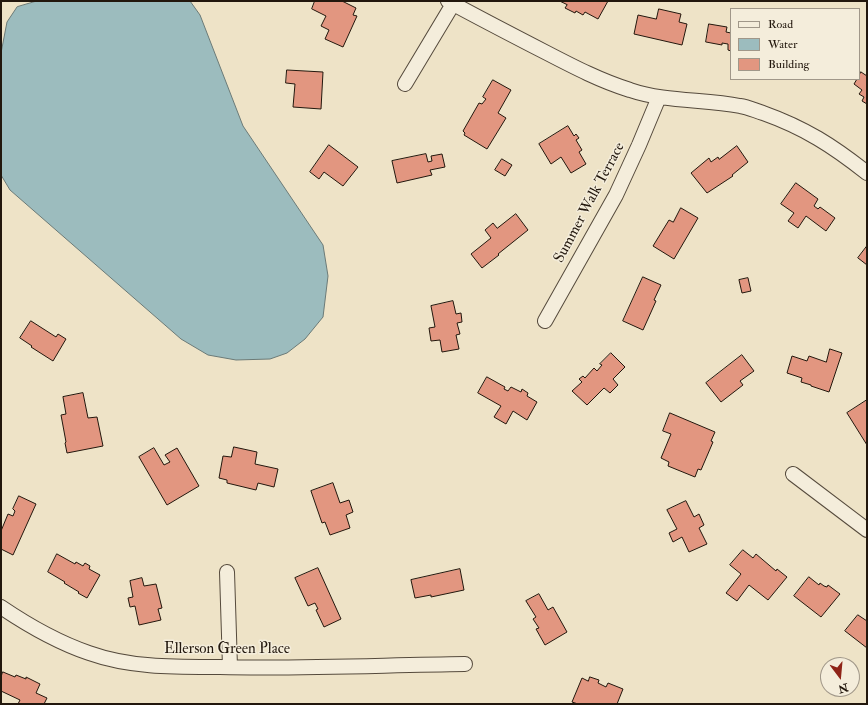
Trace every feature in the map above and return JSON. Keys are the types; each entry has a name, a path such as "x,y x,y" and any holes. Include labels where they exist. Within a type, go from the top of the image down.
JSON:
{"street":[{"path":"405,84 450,2 495,27 596,78 631,91 659,97 741,106 782,120 808,132 839,151 867,173"},
{"name":"Summer Walk Terrace","path":"544,321 616,195 659,97"},
{"path":"793,474 867,530"},
{"path":"227,572 230,668"},
{"name":"Ellerson Green Place","path":"1,607 28,626 58,641 89,654 122,662 156,666 230,668 465,664"}],"water":[{"path":"37,1 190,1 200,15 243,126 323,245 328,276 323,317 305,339 287,353 270,359 236,360 208,355 181,339 10,190 1,175 1,53 7,22 17,7"}],"building":[{"path":"315,1 342,1 356,8 353,15 357,16 343,47 325,39 329,30 321,26 326,16 312,9"},
{"path":"560,1 608,1 598,19 585,12 583,15 576,11 575,13 565,8 567,5"},
{"path":"659,9 681,14 679,22 687,24 682,45 634,34 638,15 656,19"},
{"path":"709,24 727,27 726,32 730,33 730,51 728,50 728,44 722,43 722,45 706,42"},
{"path":"287,70 323,72 321,109 293,107 295,84 286,83"},
{"path":"861,72 867,76 867,104 862,101 864,97 859,94 862,90 854,84 856,80 860,80"},
{"path":"493,80 511,90 498,113 506,118 487,149 464,135 465,133 463,131 479,103 482,104 486,99 483,97"},
{"path":"568,126 574,136 576,134 579,138 576,140 582,150 579,152 586,164 571,173 561,157 551,164 539,144"},
{"path":"329,145 358,167 343,186 324,172 319,179 310,172"},
{"path":"737,146 748,162 732,175 733,176 707,193 691,173 709,158 711,162 718,157 719,159"},
{"path":"426,154 428,162 432,161 431,156 442,154 445,167 430,170 432,175 397,183 392,161"},
{"path":"502,159 512,165 505,176 495,170"},
{"path":"796,183 818,199 814,206 818,209 820,207 835,218 826,231 806,216 798,228 788,221 794,213 781,204"},
{"path":"681,208 698,218 674,259 653,246 669,220 673,222"},
{"path":"516,214 528,230 482,268 471,254 491,238 485,230 493,223 497,228"},
{"path":"867,246 867,265 858,258"},
{"path":"643,277 661,285 654,300 656,301 643,330 623,321"},
{"path":"748,278 751,291 742,293 739,280"},
{"path":"453,301 456,314 461,313 462,322 457,323 460,334 456,335 459,349 442,352 440,340 431,341 429,328 435,327 431,306"},
{"path":"31,321 56,337 58,334 66,339 53,361 20,338"},
{"path":"830,349 842,353 829,392 801,382 802,378 787,373 792,356 807,361 809,356 826,362"},
{"path":"611,353 625,367 613,379 618,385 610,393 604,388 587,405 572,391 582,382 579,379 583,376 585,378 594,368 597,371 602,365 600,364"},
{"path":"742,355 754,371 740,381 743,385 721,402 706,383"},
{"path":"487,377 505,387 504,389 508,391 511,387 521,392 522,389 528,393 527,396 537,402 527,420 513,411 506,424 494,417 501,406 478,393"},
{"path":"83,393 88,418 97,417 103,446 67,453 61,415 66,414 63,397"},
{"path":"867,400 867,445 847,413"},
{"path":"670,413 715,432 711,441 713,442 701,470 698,469 695,477 668,466 669,462 661,458 671,434 663,431"},
{"path":"234,447 257,452 255,464 278,469 274,487 258,483 256,490 227,483 227,480 219,478 223,456 231,457"},
{"path":"154,448 164,465 170,462 165,455 177,448 199,486 167,505 139,457"},
{"path":"333,483 340,503 349,500 353,512 346,515 350,528 330,535 325,522 322,523 311,491"},
{"path":"19,496 36,504 13,555 1,549 1,531 8,514 13,516 15,511 13,509"},
{"path":"686,501 694,517 699,514 704,525 699,528 707,544 689,552 682,537 673,542 669,533 677,529 667,510"},
{"path":"743,550 753,558 756,554 776,571 777,569 787,577 768,600 749,585 737,601 726,593 741,574 730,565"},
{"path":"57,554 75,564 76,562 83,566 85,563 90,566 89,569 100,575 87,598 48,572"},
{"path":"318,568 341,619 324,627 316,610 318,609 315,603 308,606 295,578"},
{"path":"460,569 464,590 431,597 431,595 415,598 411,580"},
{"path":"809,577 819,585 820,583 827,587 828,585 840,594 821,617 794,596"},
{"path":"142,578 144,586 156,584 162,608 158,609 161,620 139,625 135,606 130,607 128,598 133,597 130,581"},
{"path":"539,594 548,610 553,607 567,632 545,645 536,629 539,628 533,619 536,617 526,601"},
{"path":"858,615 867,621 867,648 845,631"},
{"path":"3,672 15,677 16,675 26,679 26,677 40,684 36,693 47,698 44,704 18,704 20,700 1,691 1,677"},
{"path":"590,677 599,680 598,683 606,687 608,683 623,689 617,704 578,704 572,702 582,678 588,681"}]}
